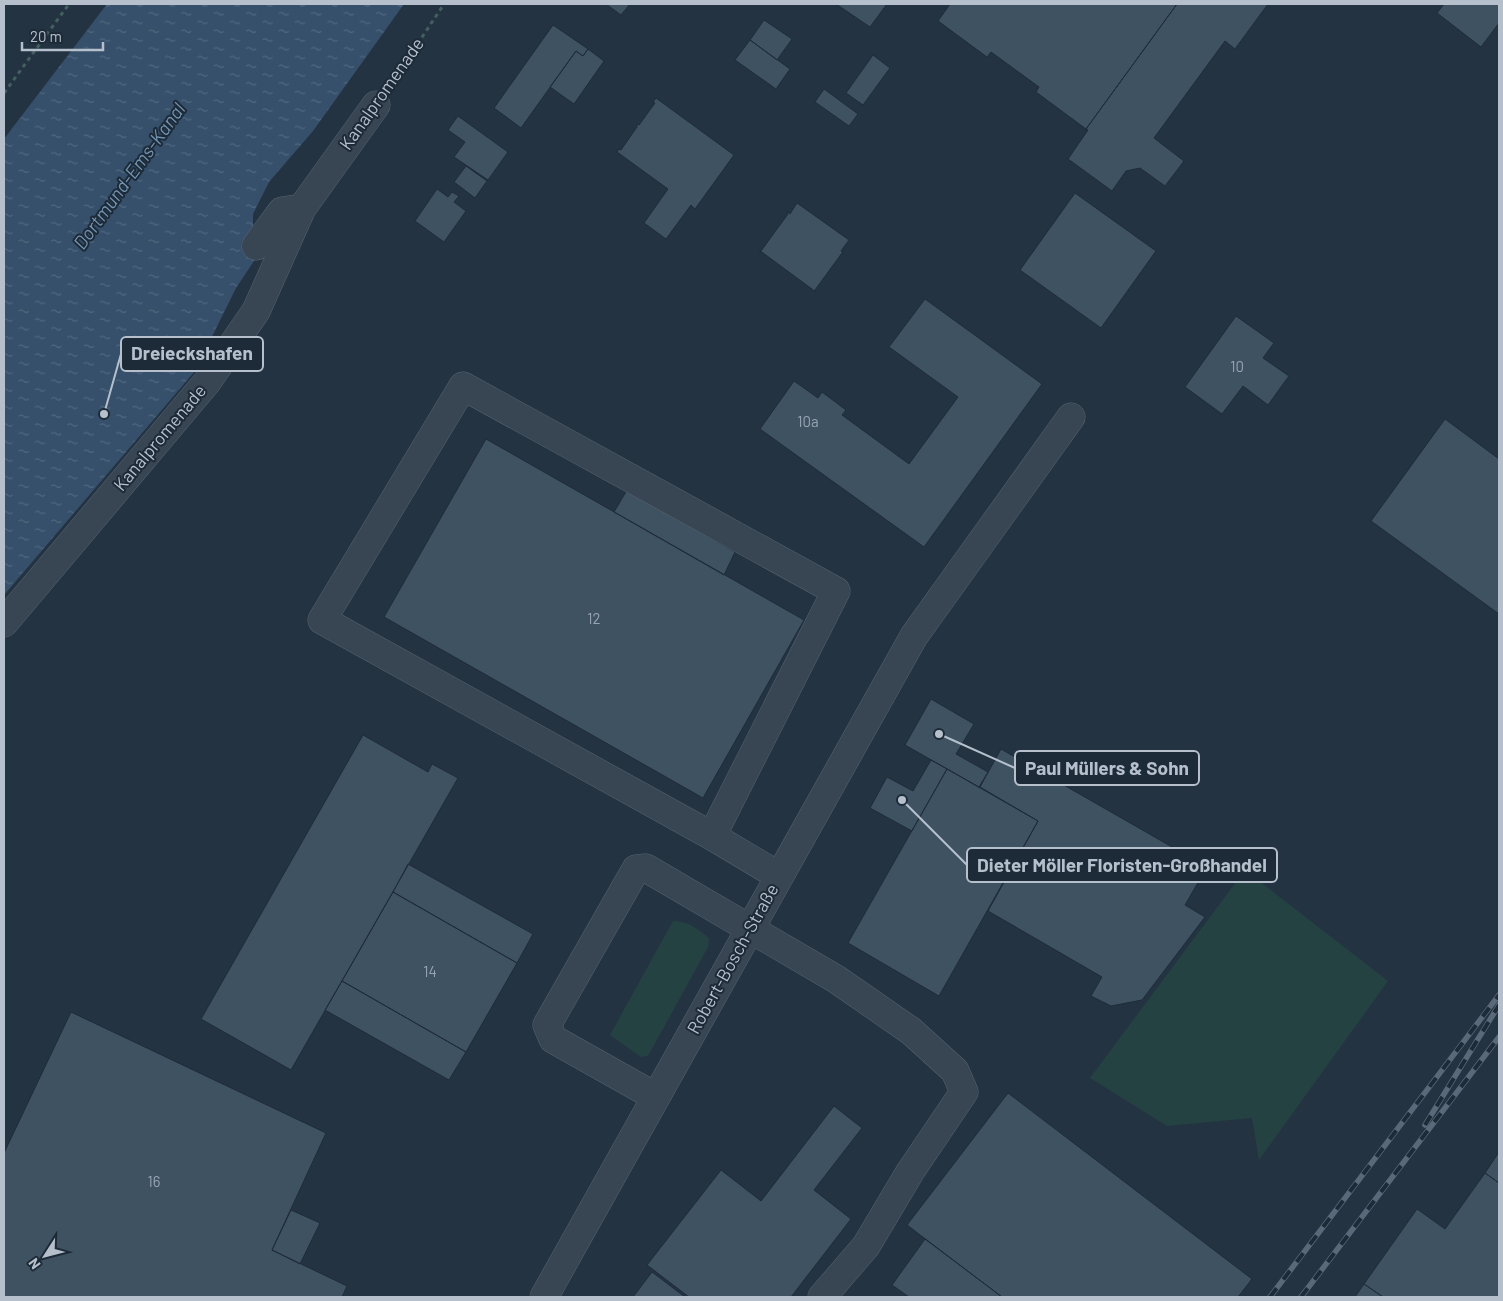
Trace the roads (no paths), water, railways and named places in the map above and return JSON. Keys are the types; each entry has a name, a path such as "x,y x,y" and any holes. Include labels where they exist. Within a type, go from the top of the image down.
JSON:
{"street":[{"name":"Kanalpromenade","path":"4,623 207,382 256,311 302,208 376,105"},
{"path":"256,246 282,211 302,208"},
{"path":"712,836 836,591 463,386 322,620 712,836 779,876"},
{"name":"Robert-Bosch-Straße","path":"544,1297 923,622 1071,417"},
{"path":"656,1097 554,1038 547,1025 636,869 646,868 836,979 911,1031 955,1071 964,1092 910,1172 866,1246 822,1297"}],"water":[{"name":"Dortmund-Ems-Kanal","path":"107,4 404,4 313,131 269,182 253,214 253,241 260,252 236,288 195,371 4,595 4,139"}],"railway":[{"path":"1270,1297 1499,995"},
{"path":"1425,1125 1499,1005"},
{"path":"1301,1297 1499,1037"}],"place":[{"name":"Dreieckshafen","path":"104,414"},
{"name":"Paul Müllers & Sohn","path":"939,734"},
{"name":"Dieter Möller Floristen-Großhandel","path":"902,800"}]}
